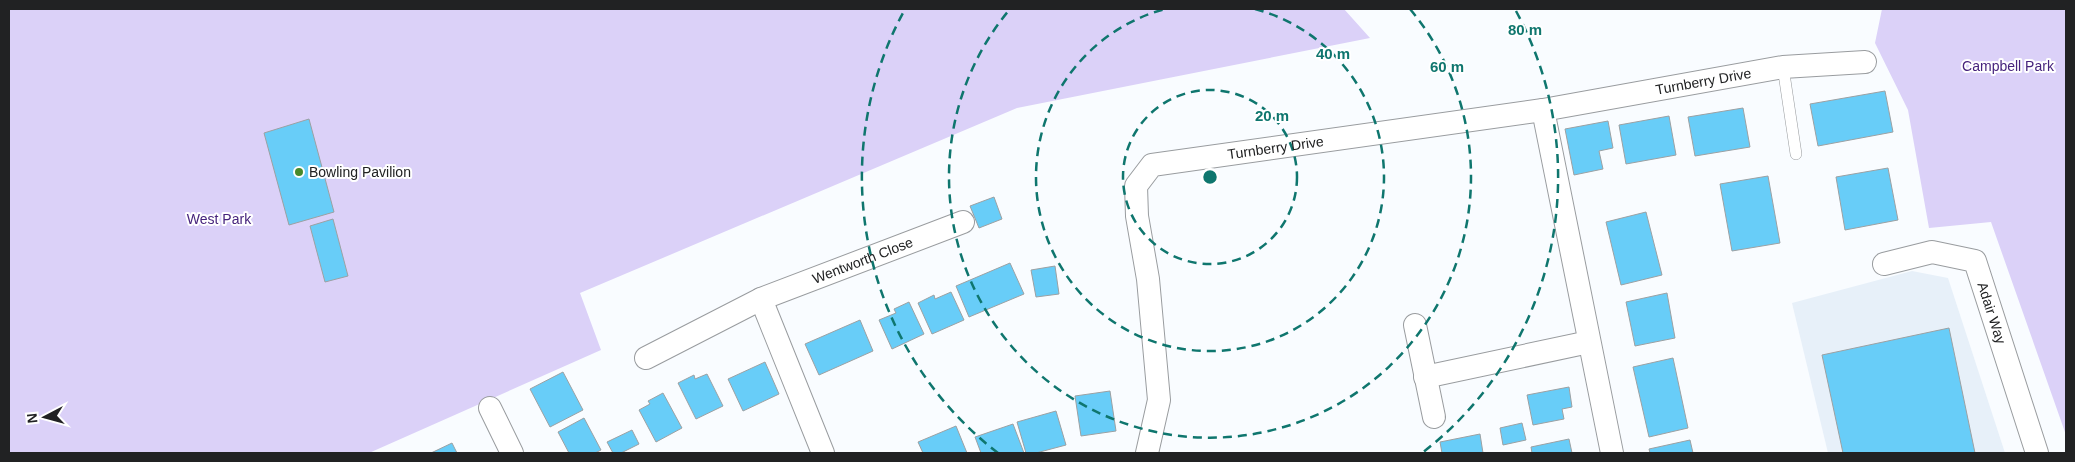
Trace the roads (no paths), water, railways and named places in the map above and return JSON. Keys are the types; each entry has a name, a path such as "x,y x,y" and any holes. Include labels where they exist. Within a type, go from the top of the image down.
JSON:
{"street":[{"name":"Turnberry Drive","path":"1147,453 1159,400 1148,279 1137,216 1136,186 1152,165 1543,110 1783,67 1865,62"},
{"path":"1543,110 1612,453"},
{"name":"Wentworth Close","path":"646,358 762,299 963,222"},
{"name":"Adair Way","path":"1884,264 1932,252 1975,261 2037,453"},
{"path":"762,299 823,453"},
{"path":"1415,325 1434,417"},
{"path":"1425,376 1589,342"},
{"path":"490,408 512,453"}],"lane":[{"path":"1783,67 1796,154"}],"place":[{"name":"Bowling Pavilion","path":"299,172"}],"park label":[{"name":"Campbell Park","path":"2008,66"},
{"name":"West Park","path":"219,219"}]}
